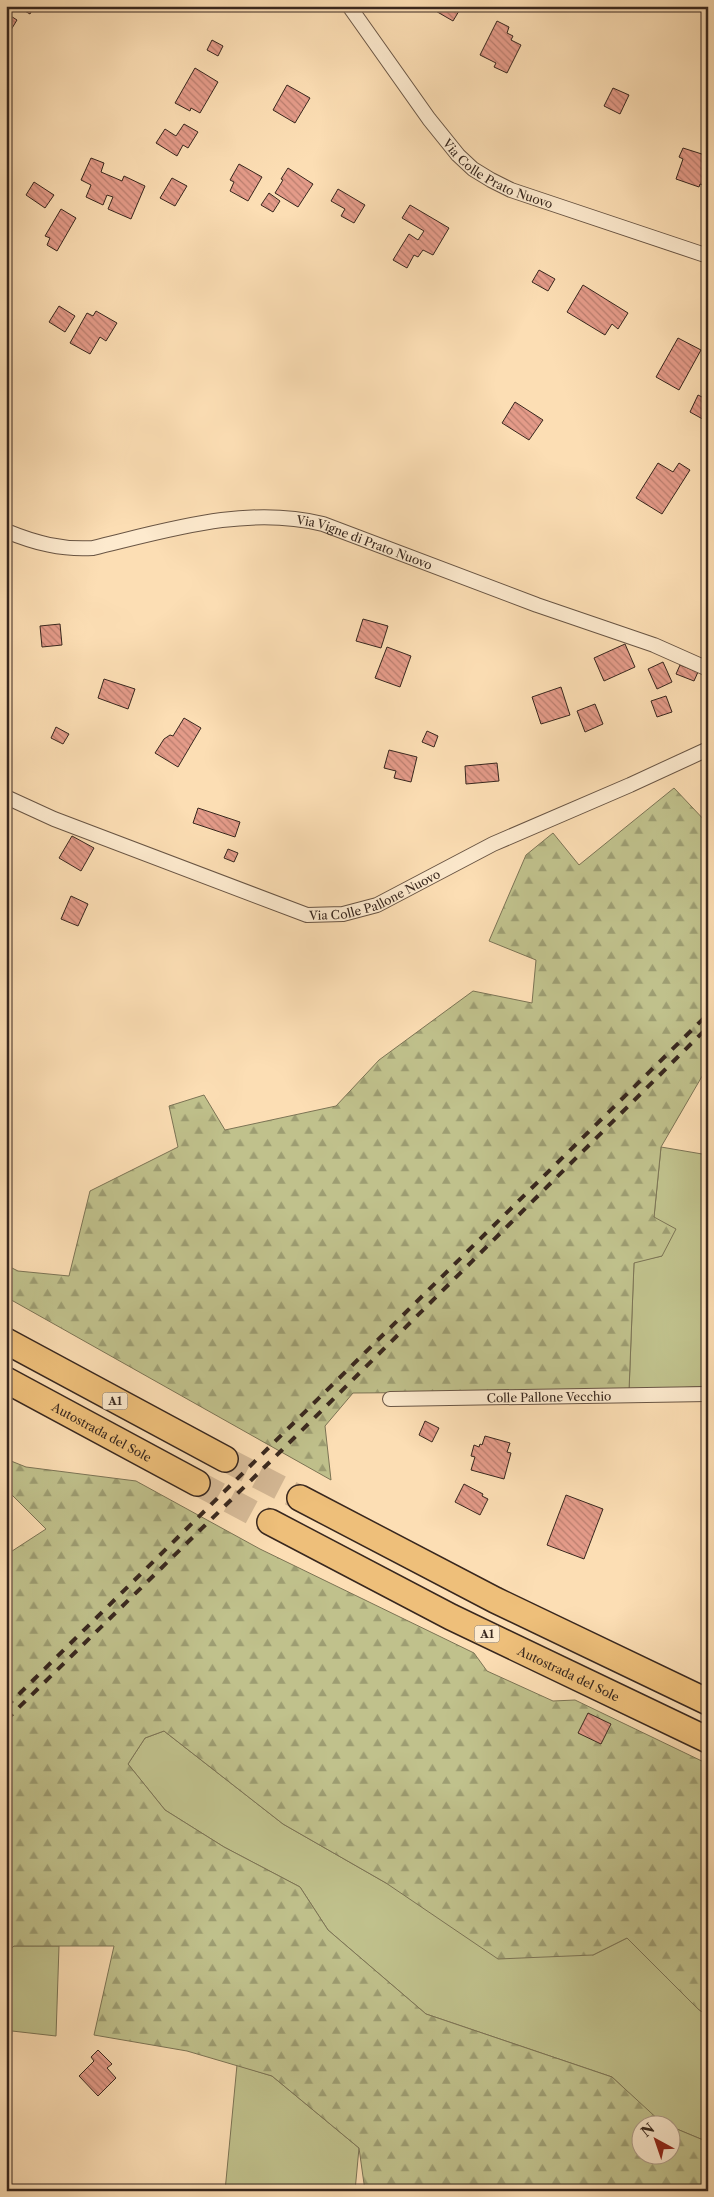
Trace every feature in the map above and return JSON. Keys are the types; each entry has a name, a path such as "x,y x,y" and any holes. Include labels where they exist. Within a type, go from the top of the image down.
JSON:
{"highway":[{"name":"A1","path":"6,1341 225,1459"},
{"name":"Autostrada del Sole","path":"6,1380 197,1483"},
{"path":"300,1498 495,1600 708,1702"},
{"name":"Autostrada del Sole","path":"270,1522 450,1617 708,1740"}],"street":[{"name":"Via Colle Prato Nuovo","path":"350,6 429,119 458,155 473,169 511,190 708,256"},
{"name":"Via Vigne di Prato Nuovo","path":"6,530 51,546 82,549 93,548 173,527 219,520 282,517 310,520 654,645 708,669"},
{"name":"Via Colle Pallone Nuovo","path":"6,797 54,819 307,915 326,916 343,914 376,905 493,844 708,749"},
{"name":"Colle Pallone Vecchio","path":"390,1399 708,1394"}],"green space":[{"path":"674,788 708,824 708,1066 661,1147 654,1217 676,1229 662,1256 634,1263 629,1391 353,1393 325,1426 331,1480 6,1297 6,1265 18,1271 69,1276 90,1191 178,1147 169,1106 204,1095 225,1130 336,1106 379,1060 473,991 532,1003 536,960 489,941 526,855 553,833 579,865"},
{"path":"661,1147 708,1155 708,1386 629,1391 634,1262 662,1256 654,1217"},
{"path":"6,1459 26,1467 136,1481 260,1549 474,1653 487,1671 553,1701 575,1700 708,1764 708,2016 698,2009 627,1938 593,1955 498,1959 386,1883 283,1824 164,1731 145,1738 128,1764 165,1810 224,1847 300,1887 328,1930 426,2014 612,2077 652,2114 632,2114 632,2164 682,2164 682,2131 708,2142 708,2191 365,2191 359,2148 272,2076 187,2051 94,2035 114,1946 14,1946 6,1953 6,1555 46,1529 6,1489"},
{"path":"164,1731 283,1824 386,1883 593,1955 627,1938 698,2009 708,2016 708,2142 682,2131 682,2114 651,2114 612,2077 426,2014 328,1930 300,1887 224,1847 165,1810 128,1764 145,1738"},
{"path":"14,1946 59,1946 56,2036 12,2031 6,2080 6,1953"},
{"path":"237,2065 272,2076 359,2148 355,2191 225,2191"}],"building":[{"path":"16,6 34,6 30,14"},
{"path":"427,6 462,6 453,21"},
{"path":"6,13 17,20 6,38"},
{"path":"497,21 509,27 507,33 513,36 511,40 521,45 507,73 494,67 496,63 480,55"},
{"path":"212,40 223,46 218,56 207,50"},
{"path":"195,68 218,82 200,113 191,108 190,111 175,103"},
{"path":"287,85 310,98 295,123 273,110"},
{"path":"613,88 629,95 620,114 604,106"},
{"path":"184,124 198,132 188,148 183,145 177,156 156,143 165,129 176,136"},
{"path":"683,148 708,156 708,187 700,184 699,187 676,179 683,159 679,157"},
{"path":"91,158 104,163 101,172 122,181 124,176 145,186 131,219 108,209 113,197 107,195 103,205 86,197 91,185 81,180"},
{"path":"239,164 262,177 248,201 230,191 234,182 230,180"},
{"path":"288,168 313,184 298,207 275,193"},
{"path":"172,178 187,186 175,206 160,198"},
{"path":"34,182 54,195 45,208 26,195"},
{"path":"338,189 365,205 354,223 341,216 345,209 331,201"},
{"path":"269,193 280,201 273,212 261,205"},
{"path":"410,205 449,228 433,255 423,250 418,257 414,255 407,268 393,260 409,234 418,240 424,231 402,218"},
{"path":"61,209 76,218 57,251 47,245 50,238 45,236"},
{"path":"539,270 555,279 548,291 532,282"},
{"path":"583,285 628,313 618,329 612,324 605,335 567,312"},
{"path":"59,306 75,316 65,332 49,322"},
{"path":"96,311 117,323 106,341 100,337 90,354 70,343 87,313 93,316"},
{"path":"678,338 701,350 679,390 656,377"},
{"path":"698,395 708,400 708,422 690,412"},
{"path":"515,402 543,420 529,440 502,423"},
{"path":"658,463 673,472 679,463 690,470 662,514 636,498"},
{"path":"363,619 388,626 381,648 356,641"},
{"path":"60,624 62,645 42,647 40,626"},
{"path":"625,644 635,667 604,681 594,658"},
{"path":"387,647 411,656 400,687 375,678"},
{"path":"663,662 672,682 657,689 648,669"},
{"path":"680,665 698,672 694,681 676,674"},
{"path":"104,679 135,689 128,709 98,698"},
{"path":"561,687 570,715 541,724 532,697"},
{"path":"666,696 672,712 657,717 651,701"},
{"path":"595,704 603,724 585,732 577,711"},
{"path":"184,718 201,728 178,767 155,753 164,739 170,735 173,736"},
{"path":"56,727 69,734 63,744 51,738"},
{"path":"427,731 438,736 434,747 422,742"},
{"path":"389,750 417,757 411,782 394,778 396,771 384,768"},
{"path":"497,763 499,781 466,784 465,766"},
{"path":"198,808 240,822 235,837 193,823"},
{"path":"72,836 94,848 81,871 59,858"},
{"path":"228,849 238,853 234,862 224,858"},
{"path":"71,896 88,904 78,926 61,919"},
{"path":"425,1421 439,1428 432,1442 419,1435"},
{"path":"485,1436 510,1443 507,1452 511,1453 504,1479 471,1470 475,1457 471,1456 474,1445 479,1447 480,1444 482,1445"},
{"path":"464,1484 483,1494 482,1496 488,1499 480,1515 455,1502"},
{"path":"566,1495 603,1509 584,1559 547,1545"},
{"path":"588,1713 611,1724 601,1744 578,1733"},
{"path":"98,2050 112,2064 107,2068 116,2078 98,2096 79,2076 94,2061 91,2057"}],"tunnel":[{"path":"225,1459 300,1498"},
{"path":"197,1483 270,1522"}],"railway":[{"path":"6,1707 708,1014"},
{"path":"6,1720 282,1450 708,1027"}]}
